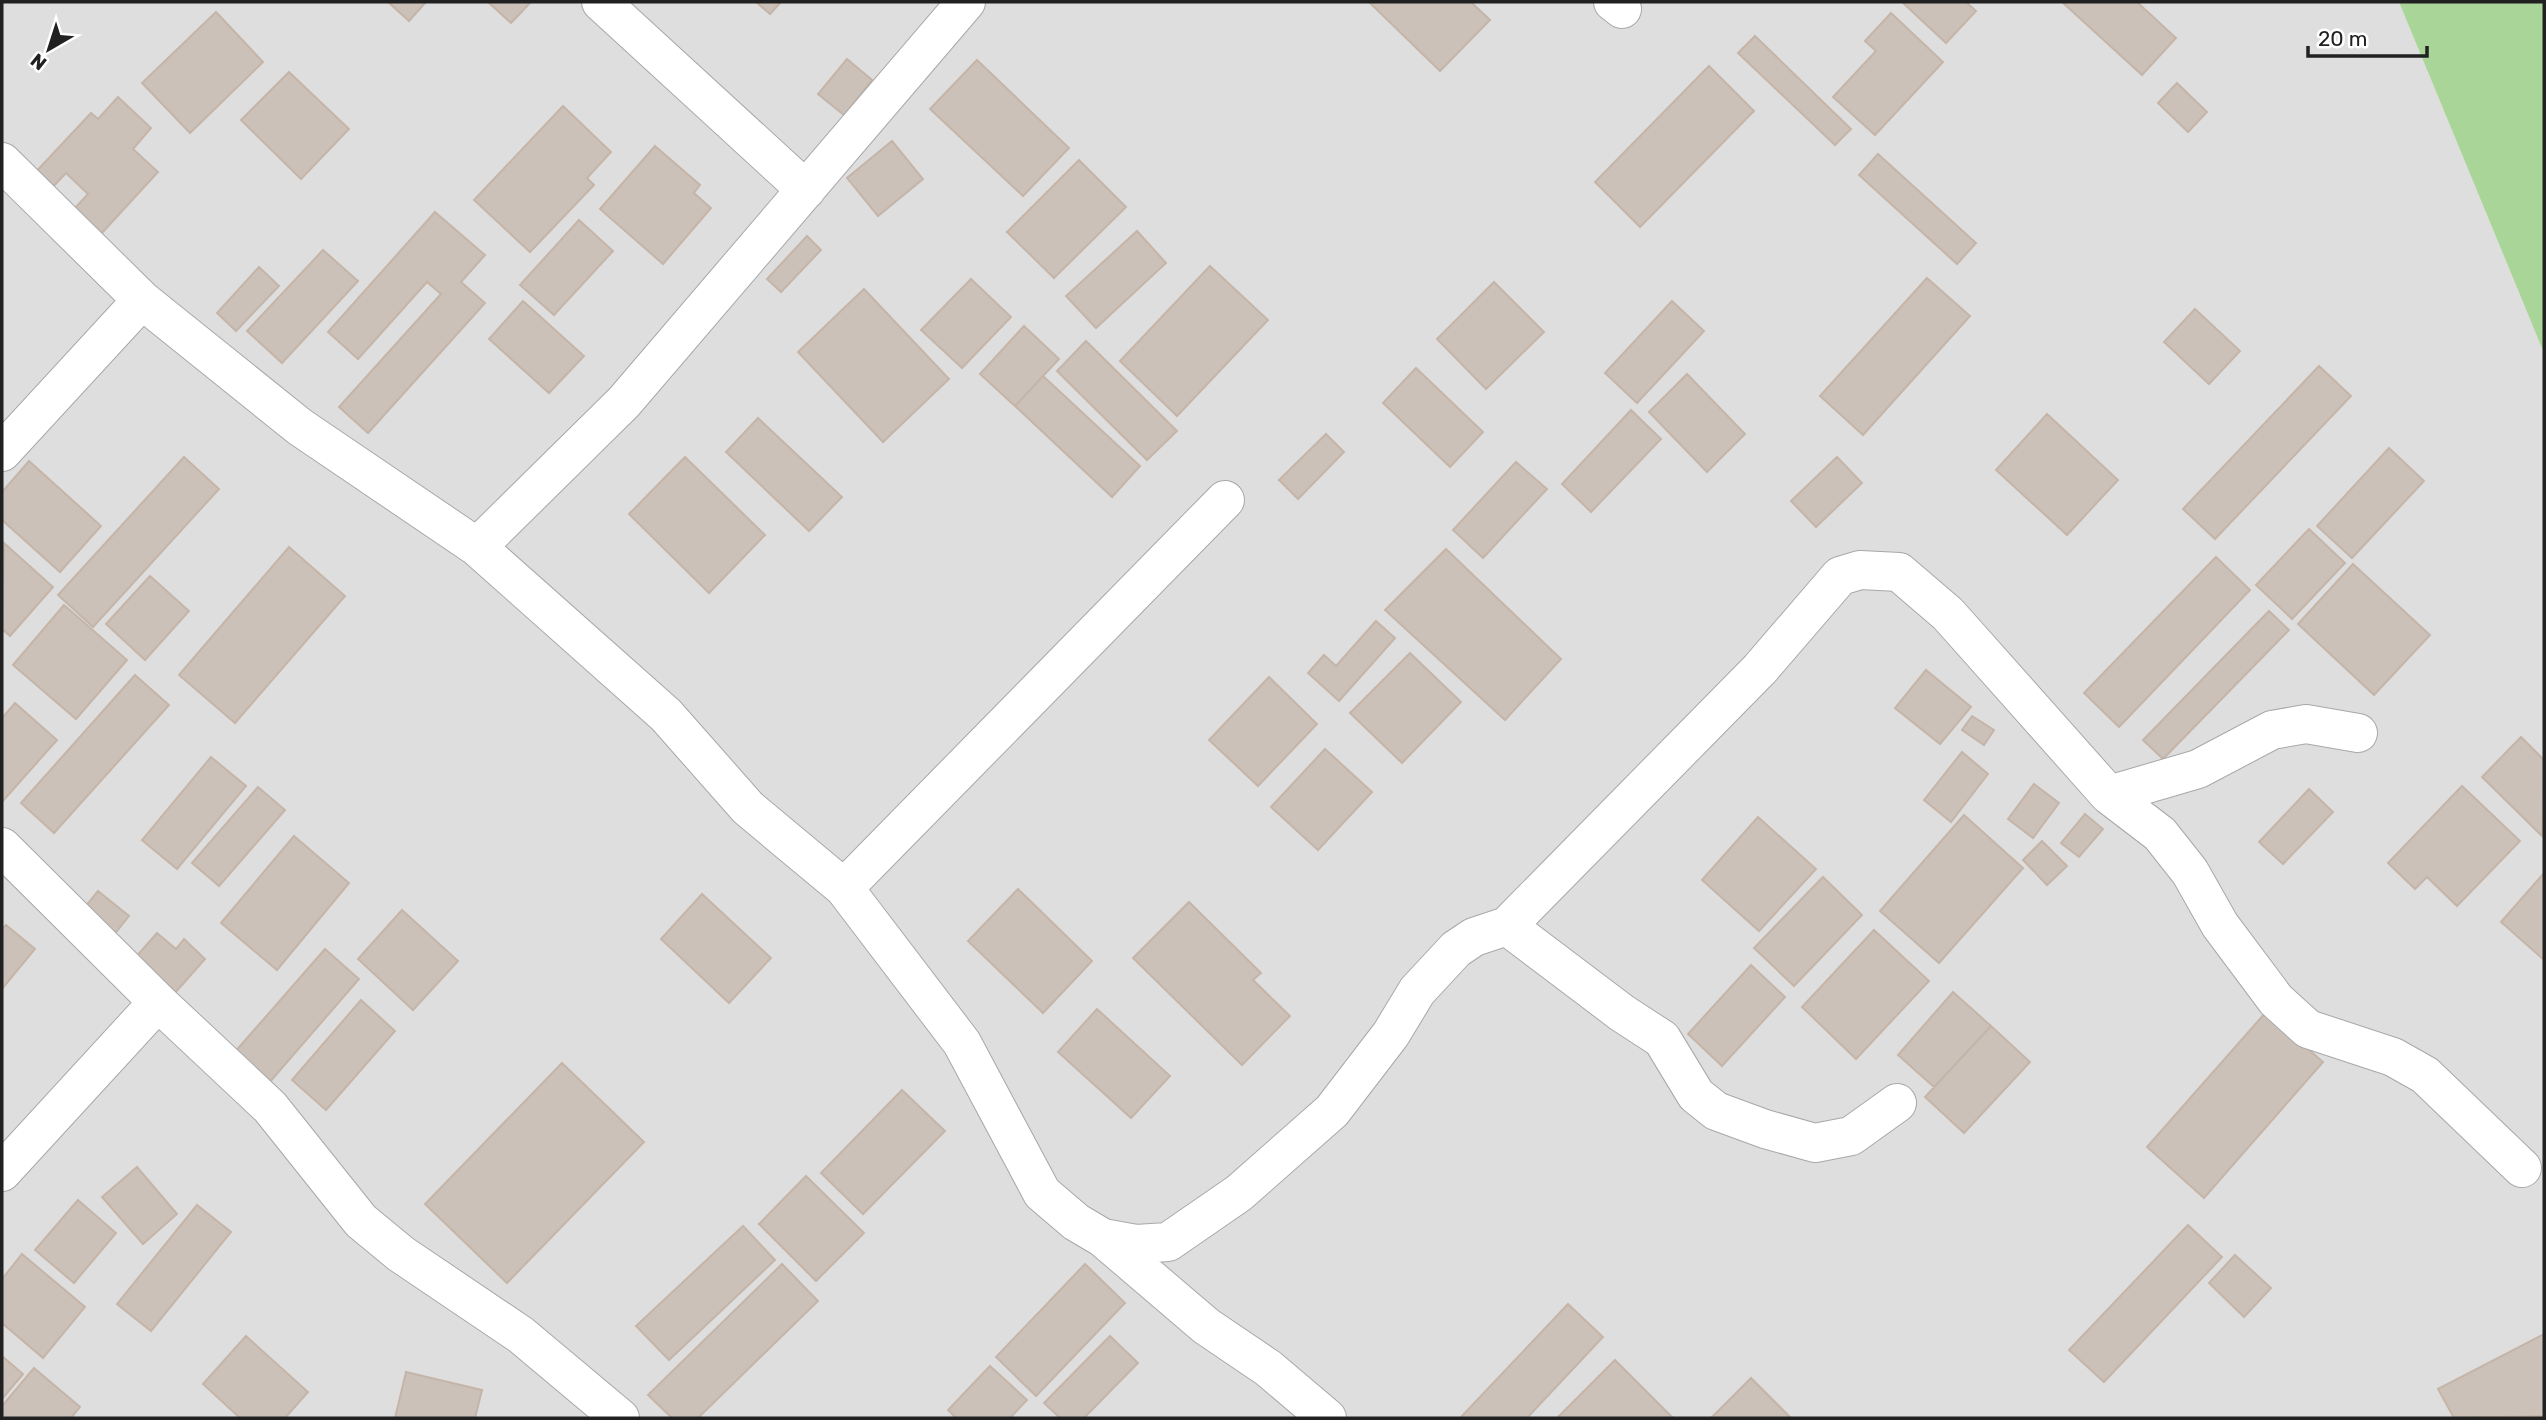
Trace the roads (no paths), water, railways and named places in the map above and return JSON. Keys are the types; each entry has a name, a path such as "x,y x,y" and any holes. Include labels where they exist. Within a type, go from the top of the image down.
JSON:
{"street":[{"path":"601,2 806,190"},
{"path":"477,547 624,402 966,2"},
{"path":"2,162 142,300 300,427 477,547 666,715 748,808 844,888 962,1043 1042,1193 1076,1222 1103,1238 1206,1326 1268,1368 1327,1418"},
{"path":"2,452 142,300"},
{"path":"844,888 1225,500"},
{"path":"1103,1238 1136,1244 1167,1242 1239,1193 1332,1111 1391,1034 1417,990 1456,949 1474,936 1507,926 1760,669 1823,593 1840,576 1860,570 1899,572 1948,614 2109,794 2160,834 2190,872 2220,925 2276,1000 2308,1030 2393,1057 2424,1075 2522,1168"},
{"path":"2109,794 2198,769 2272,730 2306,724 2358,733"},
{"path":"2,847 158,1002 270,1107 361,1222 401,1254 521,1335 620,1418"},
{"path":"1507,926 1622,1013 1662,1039 1696,1095 1716,1111 1815,1143 1851,1136 1897,1103"},
{"path":"2,1172 158,1002"}]}
